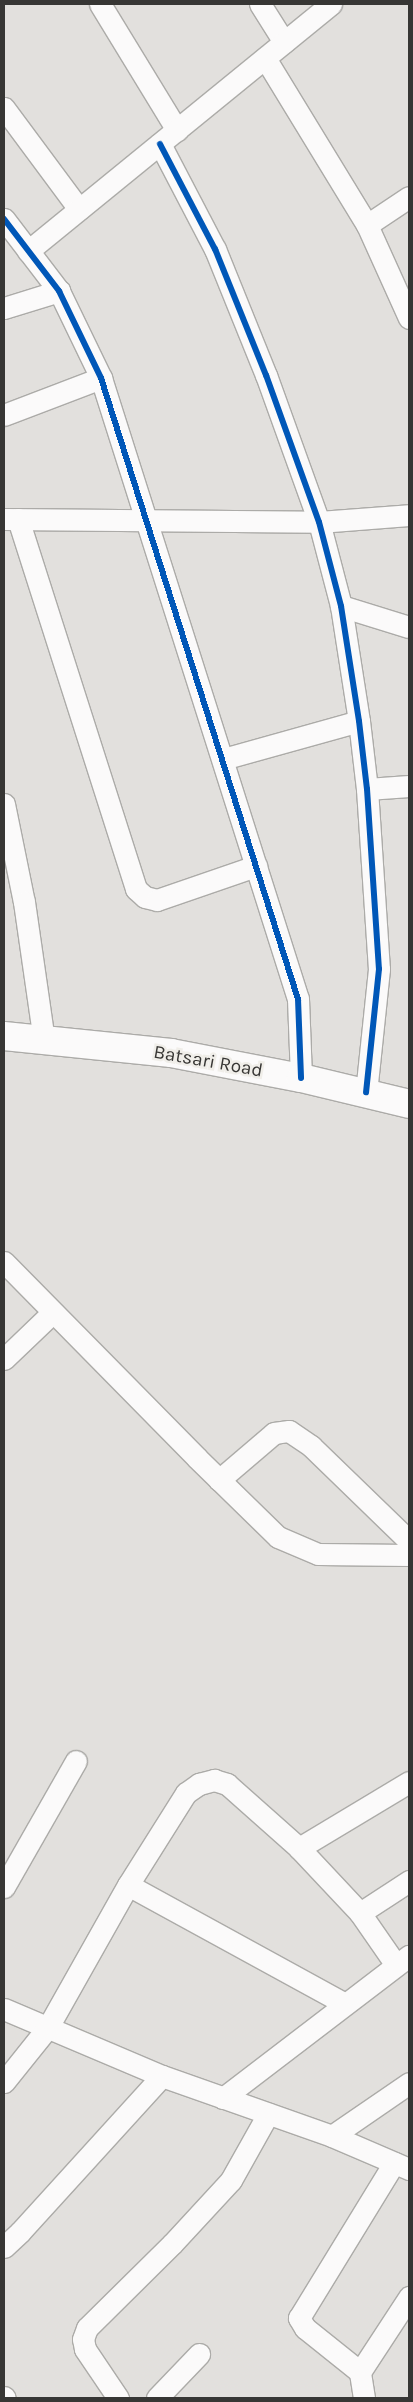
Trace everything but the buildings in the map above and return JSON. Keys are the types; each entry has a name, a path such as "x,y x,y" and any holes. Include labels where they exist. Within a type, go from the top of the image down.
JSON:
{"main road":[{"name":"Batsari Road","path":"4,1036 171,1053 301,1078 366,1092 409,1104"}],"street":[{"path":"100,4 177,130"},
{"path":"260,4 284,42"},
{"path":"28,251 331,4"},
{"path":"265,58 367,225 409,318"},
{"path":"4,108 79,209"},
{"path":"160,144 215,249 266,375 319,522 341,606 359,721 367,790 379,969 366,1092"},
{"path":"367,225 409,197"},
{"path":"4,219 59,291 101,378 298,999 301,1078"},
{"path":"4,308 59,291"},
{"path":"4,415 101,378"},
{"path":"256,866 157,900 145,897 136,889 11,519 319,522 409,515"},
{"path":"341,606 409,627"},
{"path":"223,759 359,721"},
{"path":"367,790 409,786"},
{"path":"4,804 24,902 44,1040"},
{"path":"4,1262 52,1313 278,1537 318,1554 409,1555"},
{"path":"4,1358 52,1313"},
{"path":"219,1480 274,1433 289,1431 311,1446 409,1541"},
{"path":"4,1887 76,1761"},
{"path":"4,2082 48,2027 128,1885 186,1793 199,1784 214,1780 227,1784 299,1848 402,1960 223,2098"},
{"path":"299,1848 409,1782"},
{"path":"360,1913 409,1881"},
{"path":"128,1885 345,2004"},
{"path":"4,2008 162,2076 332,2136 402,2166 299,2318 305,2328 360,2372"},
{"path":"4,2247 20,2232 162,2076"},
{"path":"332,2136 409,2083"},
{"path":"118,2398 84,2348 83,2339 87,2328 172,2244 231,2180 268,2114"},
{"path":"364,2398 360,2372 409,2297"},
{"path":"158,2398 199,2354"}],"cycle path":[{"path":"160,144 215,249 266,375 319,522 341,606 359,721 367,789 379,969 366,1092"},
{"path":"4,219 59,291 101,378 298,999 301,1078"}]}
